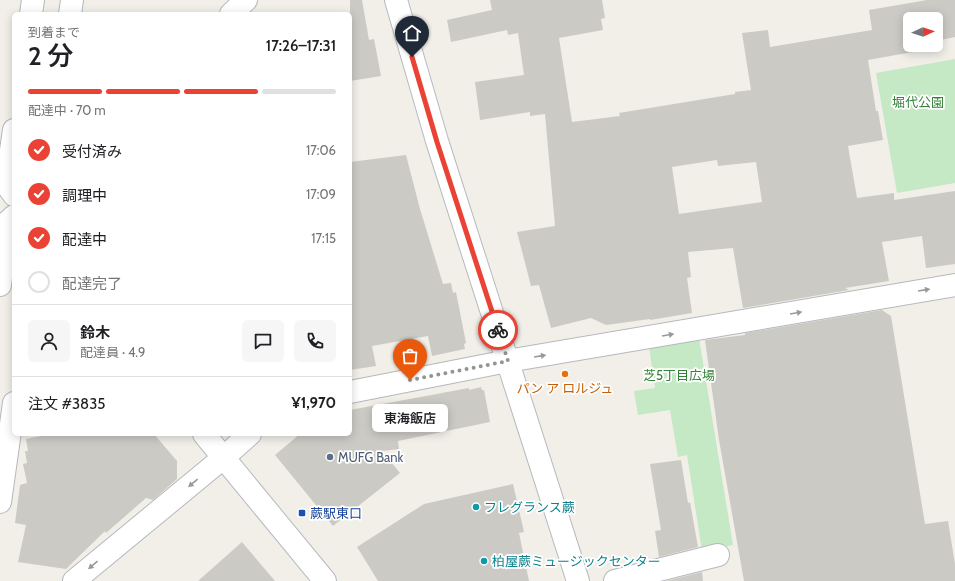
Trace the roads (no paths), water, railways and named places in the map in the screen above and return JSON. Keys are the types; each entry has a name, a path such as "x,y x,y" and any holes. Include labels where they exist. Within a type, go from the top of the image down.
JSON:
{"street":[{"path":"31,12 33,0"},
{"path":"70,12 72,0"},
{"path":"233,12 246,0"},
{"path":"396,0 437,142 578,581"},
{"path":"7,185 12,146"},
{"path":"0,285 7,222"},
{"path":"352,392 508,361 955,285"},
{"path":"0,502 12,417"},
{"path":"206,436 325,581"},
{"path":"74,581 248,436"},
{"path":"616,581 718,555"}],"place":[{"name":"パン ア ロルジュ","path":"565,374"},
{"name":"東海飯店","path":"410,380"},
{"name":"MUFG Bank","path":"330,457"},
{"name":"フレグランス蕨","path":"476,507"},
{"name":"蕨駅東口","path":"302,513"},
{"name":"柏屋蕨ミュージックセンター","path":"484,561"}],"park label":[{"name":"堀代公園","path":"918,102"},
{"name":"芝5丁目広場","path":"679,375"}]}
